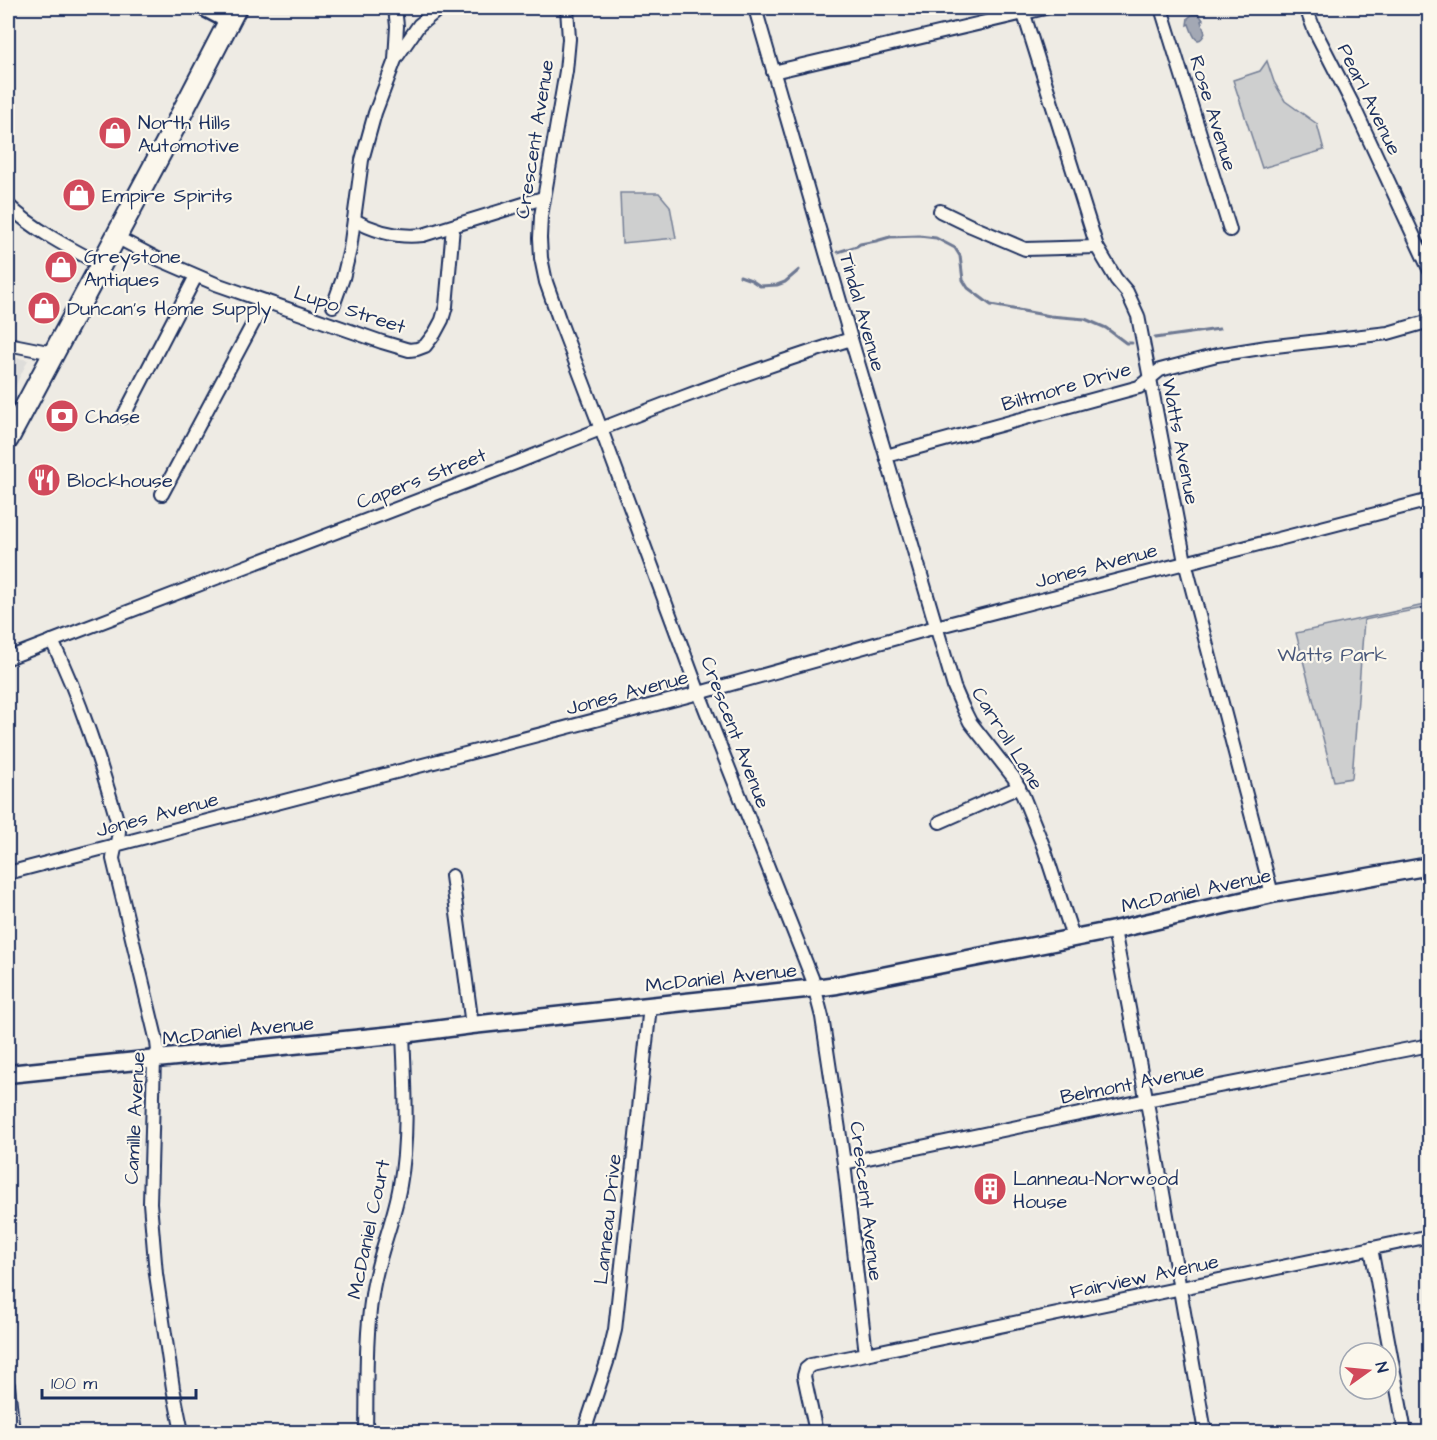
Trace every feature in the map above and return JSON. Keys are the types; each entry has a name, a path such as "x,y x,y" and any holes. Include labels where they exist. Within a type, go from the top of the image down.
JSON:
{"main road":[{"path":"8,439 233,14"}],"street":[{"path":"205,8 233,14"},
{"path":"395,8 397,26 395,60"},
{"path":"333,306 343,278 351,241 362,160 375,113 395,60 419,26 440,8"},
{"name":"Crescent Avenue","path":"567,8 566,71 543,198 540,238 546,282 699,693 815,988 822,1017 843,1163 866,1354"},
{"name":"Tindal Avenue","path":"755,8 936,627"},
{"path":"773,72 1023,10 1045,8"},
{"name":"Rose Avenue","path":"1161,8 1230,230"},
{"name":"Pearl Avenue","path":"1309,8 1314,29 1352,103 1430,271"},
{"name":"Watts Avenue","path":"1023,10 1097,247 1106,264 1127,292 1138,316 1185,562 1272,894"},
{"path":"354,220 381,232 411,236 423,235 543,198"},
{"path":"8,205 27,220 100,264"},
{"path":"940,211 1025,249 1097,247"},
{"name":"Lupo Street","path":"116,237 196,276 410,350 425,346 442,320 446,306 453,227"},
{"path":"123,417 196,276"},
{"path":"162,494 265,301"},
{"name":"Biltmore Drive","path":"886,456 1139,387 1160,370 1217,355 1388,333 1430,321"},
{"name":"Capers Street","path":"8,658 601,429 814,350 851,339"},
{"path":"8,344 53,353"},
{"name":"Jones Avenue","path":"8,873 699,693 936,627 1430,500"},
{"name":"Carroll Lane","path":"936,627 954,687 970,722 1019,787 1044,848 1073,937"},
{"name":"Camille Avenue","path":"52,642 96,749 118,827 119,833 112,859 157,1042 158,1051 154,1059 150,1203 156,1274 182,1432"},
{"path":"940,822 1019,787"},
{"name":"McDaniel Avenue","path":"8,1074 403,1034 837,985 1114,930 1272,894 1430,866"},
{"path":"452,876 472,1025"},
{"path":"1114,930 1147,1100 1205,1432"},
{"name":"Lanneau Drive","path":"584,1432 615,1330 650,1006"},
{"name":"McDaniel Court","path":"366,1432 372,1296 377,1265 397,1200 403,1156 405,1129 403,1034"},
{"name":"Belmont Avenue","path":"843,1163 1147,1100 1430,1045"},
{"name":"Fairview Avenue","path":"866,1354 1430,1236"},
{"path":"1371,1248 1405,1432"},
{"path":"816,1432 804,1376 806,1369 811,1365 866,1354"},
{"path":"8,1385 14,1432"}],"shaded area":[{"path":"1193,14 1199,14 1203,20 1201,21 1205,33 1200,40 1195,38 1189,24 1187,25 1188,18"},
{"path":"8,356 28,360 8,401"}],"green space":[{"path":"1267,61 1274,82 1285,101 1317,124 1324,150 1262,168 1233,80 1260,71"},
{"path":"620,193 659,193 670,206 676,238 622,243"},
{"name":"Watts Park","path":"1429,604 1429,607 1364,620 1352,778 1334,781 1296,633"}],"waterway":[{"path":"838,252 890,237 936,238 955,248 960,256 963,280 968,288 991,305 1050,316 1085,319 1106,328 1126,343 1132,343"},
{"path":"740,276 760,286 777,285 785,282 799,270"},
{"path":"1155,338 1219,329"}],"place":[{"name":"North Hills Automotive","path":"115,133"},
{"name":"Empire Spirits","path":"79,195"},
{"name":"Greystone Antiques","path":"61,267"},
{"name":"Duncan's Home Supply","path":"44,308"},
{"name":"Chase","path":"62,416"},
{"name":"Blockhouse","path":"44,480"},
{"name":"Lanneau-Norwood House","path":"990,1189"}]}
